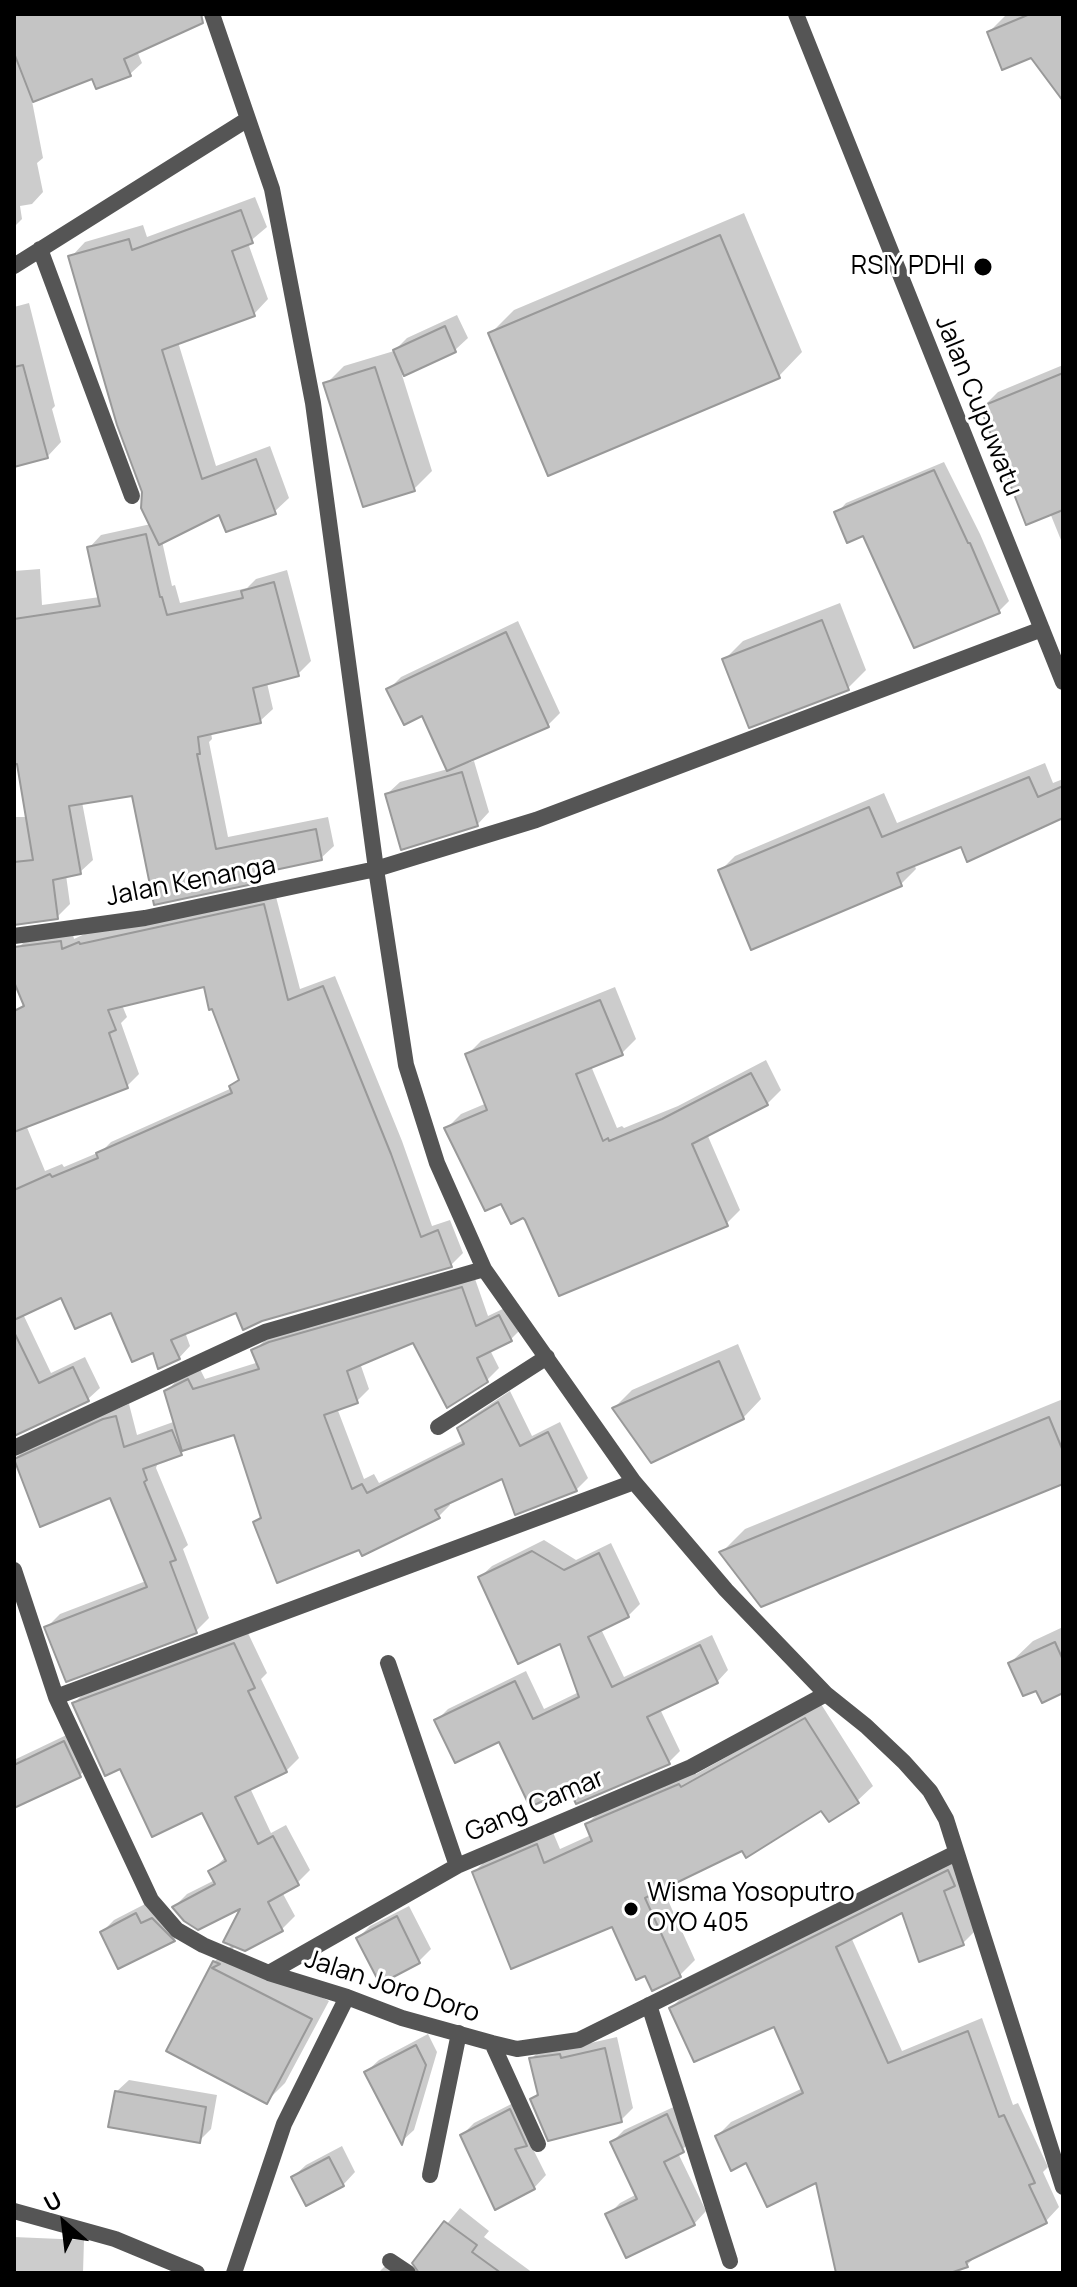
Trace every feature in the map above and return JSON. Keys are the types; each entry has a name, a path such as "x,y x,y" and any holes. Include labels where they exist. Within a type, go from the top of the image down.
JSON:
{"street":[{"path":"212,14 272,189 313,403 376,869 406,1065 437,1163 484,1269 634,1482 726,1590 826,1694 866,1726 930,1791 946,1819 1063,2187"},
{"name":"Jalan Cupuwatu","path":"796,14 1063,682"},
{"path":"14,266 248,119"},
{"path":"40,249 132,496"},
{"name":"Jalan Kenanga","path":"14,936 145,918 376,869 536,820 1042,629"},
{"path":"14,1448 265,1332 484,1269"},
{"path":"438,1427 547,1357"},
{"path":"56,1697 634,1482"},
{"name":"Jalan Joro Doro","path":"14,1570 56,1697 151,1900 177,1930 203,1945 269,1973 402,2018 517,2049 579,2040 956,1853"},
{"path":"388,1663 457,1866"},
{"name":"Gang Camar","path":"269,1973 457,1866 691,1767 826,1694"},
{"path":"234,2273 284,2124 347,1997"},
{"path":"649,2005 730,2261"},
{"path":"430,2175 459,2033"},
{"path":"492,2043 538,2144"},
{"path":"14,2211 115,2239 197,2273"},
{"path":"390,2261 408,2273"}],"building":[{"path":"14,14 201,14 203,23 124,59 131,76 96,89 92,79 33,102 14,53"},
{"path":"1030,14 1063,14 1063,101 1031,58 1002,70 987,32"},
{"path":"241,210 253,243 232,251 255,316 162,350 202,479 256,459 276,514 226,532 219,515 159,545 141,508 142,492 117,425 68,256 129,239 132,250"},
{"path":"720,235 780,378 548,476 488,333"},
{"path":"445,326 456,352 404,376 393,350"},
{"path":"23,365 48,458 14,467 14,367"},
{"path":"375,367 415,491 363,507 323,383"},
{"path":"1063,373 1063,510 1026,525 980,407"},
{"path":"934,470 1000,613 914,648 863,536 847,543 834,512"},
{"path":"146,534 167,615 243,598 241,591 274,582 299,676 253,688 261,723 198,737 200,754 197,754 216,849 316,829 322,860 256,874 258,883 154,905 132,796 69,806 81,874 53,880 58,919 14,925 14,862 33,860 17,764 14,764 14,619 100,606 87,547"},
{"path":"822,620 849,690 749,728 722,659"},
{"path":"506,632 549,727 447,771 422,716 404,725 386,689"},
{"path":"462,772 478,826 401,850 385,794"},
{"path":"1029,777 1038,797 1063,786 1063,818 967,862 961,847 897,873 902,886 751,950 718,870 869,807 882,837"},
{"path":"264,904 288,1000 323,986 421,1237 438,1230 452,1267 262,1321 243,1330 236,1313 171,1340 180,1359 158,1369 153,1353 132,1362 111,1313 75,1329 61,1298 14,1320 14,1190 98,1158 96,1153 232,1093 229,1086 239,1080 212,1009 209,1010 204,987 108,1010 116,1030 109,1033 128,1088 14,1132 14,1011 24,1006 14,982 14,947 61,941 62,949 79,942"},
{"path":"600,1000 623,1055 576,1074 603,1141 662,1119 751,1073 768,1105 692,1144 728,1226 559,1296 525,1220 523,1218 511,1224 501,1204 485,1211 444,1128 487,1110 465,1054"},
{"path":"462,1287 476,1326 499,1315 512,1341 477,1358 488,1382 447,1408 413,1343 347,1371 358,1403 324,1415 352,1489 362,1484 367,1493 464,1444 457,1428 498,1402 520,1446 548,1432 577,1491 515,1515 502,1479 435,1510 440,1518 362,1556 359,1550 277,1583 253,1522 261,1518 234,1435 182,1451 164,1391 188,1379 193,1389 259,1369 251,1350 269,1342"},
{"path":"14,1332 39,1383 73,1367 89,1401 14,1436"},
{"path":"719,1361 744,1419 651,1463 612,1408"},
{"path":"116,1416 124,1447 172,1430 182,1455 143,1469 147,1480 144,1482 176,1560 170,1562 197,1633 66,1682 44,1627 147,1587 110,1498 40,1527 14,1459"},
{"path":"1049,1417 1063,1451 1063,1484 761,1607 719,1552"},
{"path":"532,1551 564,1570 599,1553 629,1617 588,1637 612,1687 700,1645 718,1683 647,1717 670,1764 576,1804 569,1789 530,1807 499,1742 455,1763 434,1720 515,1681 533,1719 579,1697 560,1644 518,1664 478,1577"},
{"path":"1055,1642 1063,1660 1063,1693 1042,1703 1036,1691 1023,1696 1008,1663"},
{"path":"234,1643 255,1688 248,1691 287,1772 235,1797 258,1844 273,1836 299,1885 268,1902 283,1931 245,1951 223,1942 240,1909 198,1930 184,1921 172,1907 215,1884 208,1871 226,1861 202,1813 152,1837 120,1769 105,1776 72,1703"},
{"path":"805,1718 859,1803 829,1822 821,1811 746,1858 742,1851 645,1898 681,1977 652,1991 645,1976 636,1980 612,1927 511,1969 472,1872 537,1844 544,1863 592,1841 585,1824 679,1784 681,1787"},
{"path":"64,1741 81,1777 14,1808 14,1765"},
{"path":"948,1870 955,1886 944,1891 964,1945 919,1962 902,1913 836,1947 888,2063 968,2031 999,2117 1004,2115 1035,2183 1029,2185 1047,2223 966,2262 968,2267 950,2273 836,2273 816,2183 767,2207 746,2163 731,2171 715,2136 803,2093 774,2027 694,2062 669,2008"},
{"path":"136,1913 141,1923 152,1918 175,1941 118,1969 100,1932"},
{"path":"397,1916 420,1963 380,1984 356,1938"},
{"path":"213,1961 220,1964 212,1968 312,2019 267,2104 166,2051"},
{"path":"416,2045 426,2065 402,2145 364,2072"},
{"path":"605,2048 622,2122 548,2141 530,2099 538,2095 529,2058 560,2054 561,2058"},
{"path":"115,2091 206,2107 200,2143 108,2127"},
{"path":"510,2109 527,2146 515,2149 535,2189 495,2210 460,2135"},
{"path":"667,2114 684,2152 664,2162 695,2225 626,2258 605,2214 637,2199 610,2142"},
{"path":"329,2157 344,2186 306,2206 291,2177"},
{"path":"444,2221 477,2245 472,2252 501,2273 419,2273 412,2263"}],"place":[{"name":"RSIY PDHI","path":"983,267"},
{"name":"Wisma Yosoputro OYO 405","path":"631,1909"}]}
